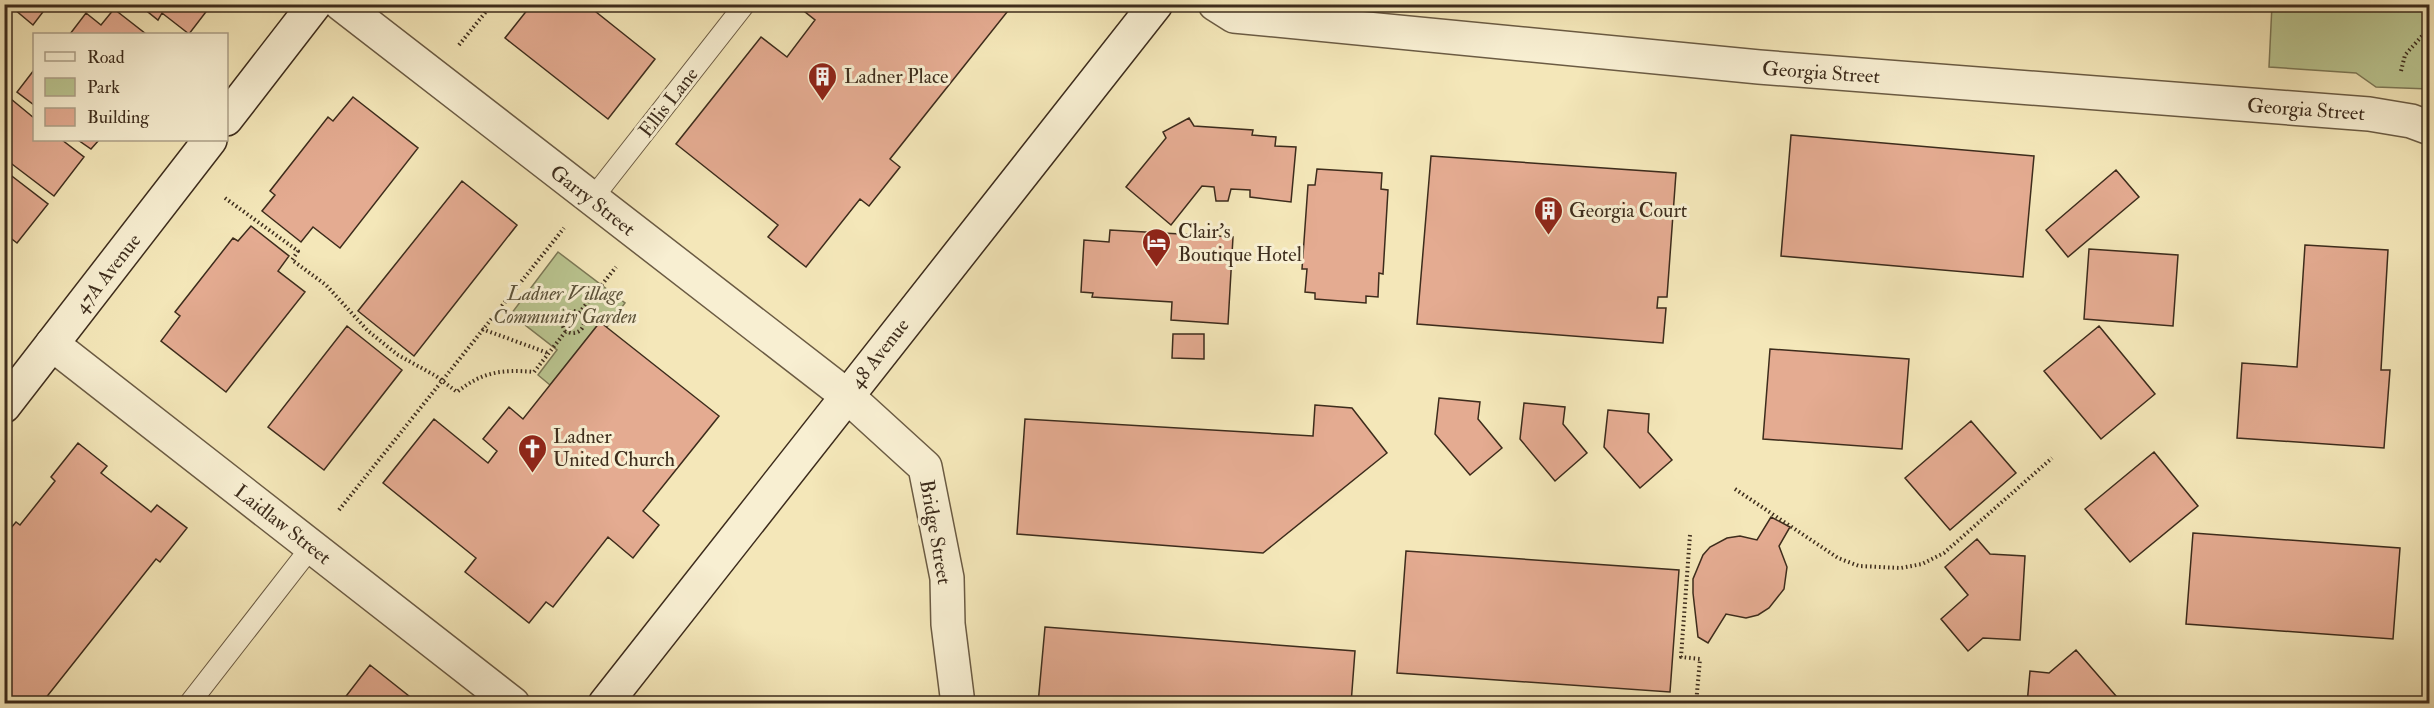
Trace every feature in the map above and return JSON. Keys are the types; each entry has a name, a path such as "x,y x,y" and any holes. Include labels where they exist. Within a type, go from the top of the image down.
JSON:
{"street":[{"path":"228,116 315,4"},
{"name":"Garry Street","path":"341,4 846,395"},
{"name":"48 Avenue","path":"605,704 1156,4"},
{"name":"Georgia Street","path":"1215,4 1234,16 1759,67 2369,114 2411,121 2430,128"},
{"name":"47A Avenue","path":"4,406 209,141"},
{"name":"Laidlaw Street","path":"52,344 513,704"},
{"name":"Bridge Street","path":"846,395 925,467 947,578 948,624 958,704"}],"lane":[{"name":"Ellis Lane","path":"592,199 745,4"},
{"path":"189,704 312,546"}],"path":[{"path":"458,45 489,8 520,4"},
{"path":"2401,71 2405,55 2430,27"},
{"path":"225,198 298,252 292,260 326,285 368,331 398,355 457,392 469,382 493,371 534,372 566,331"},
{"path":"339,510 564,228"},
{"path":"579,313 640,236"},
{"path":"571,311 579,313 584,322 582,329 576,333 566,331 562,325 565,315 571,311"},
{"path":"482,329 548,353"},
{"path":"1735,489 1838,558 1859,566 1901,568 1922,564 1944,553 2052,458"},
{"path":"1689,535 1681,657 1700,659 1696,704"}],"green space":[{"path":"2272,5 2429,5 2429,89 2376,87 2356,73 2269,67"},
{"name":"Ladner Village Community Garden","path":"558,252 625,303 607,327 600,322 550,385 538,375 557,350 511,314"}],"building":[{"path":"8,4 49,4 33,25"},
{"path":"138,4 212,4 190,33 162,13 158,20"},
{"path":"532,4 586,4 655,59 608,119 505,38"},
{"name":"Ladner Place","path":"795,4 1019,4 1015,10 1011,7 890,159 900,167 869,206 860,199 806,267 768,237 778,225 676,144 761,37 787,57 815,20"},
{"path":"114,9 145,33 71,33 86,13 101,25"},
{"path":"33,71 33,104 17,92"},
{"path":"353,97 418,148 340,248 313,227 301,242 262,211 275,195 270,191 328,117 333,121"},
{"path":"11,99 33,117 33,141 63,141 84,157 54,196 4,158 4,107"},
{"path":"1189,118 1194,126 1253,130 1252,135 1276,137 1275,146 1296,147 1291,202 1250,197 1250,190 1231,189 1228,201 1216,201 1214,187 1202,186 1171,225 1126,187 1166,138 1163,132"},
{"path":"1791,135 2034,156 2023,277 1781,256"},
{"path":"79,141 98,141 91,149"},
{"name":"Georgia Court","path":"1431,156 1676,173 1667,297 1658,297 1657,308 1666,308 1663,343 1417,324"},
{"path":"1317,169 1382,173 1381,189 1388,190 1383,274 1379,273 1378,297 1366,296 1366,303 1315,299 1315,293 1305,292 1307,269 1302,269 1308,185 1315,185"},
{"path":"4,170 48,204 17,243 4,233"},
{"path":"2116,170 2139,197 2068,257 2046,230"},
{"path":"462,181 517,225 414,356 358,311"},
{"path":"251,226 289,256 278,271 305,292 226,392 161,341 180,316 175,312 233,238 238,241"},
{"name":"Clair's Boutique Hotel","path":"1110,230 1233,237 1228,324 1171,320 1172,302 1092,297 1093,293 1081,292 1084,240 1109,242"},
{"path":"2305,245 2388,250 2381,370 2390,370 2384,448 2237,438 2242,363 2297,367"},
{"path":"2089,249 2178,255 2173,326 2084,319"},
{"name":"Ladner United Church","path":"600,322 719,416 643,511 659,525 633,558 608,537 553,607 546,602 529,623 465,572 476,558 383,483 434,419 488,463 497,451 483,439 509,407 523,419"},
{"path":"347,326 402,370 324,470 268,427"},
{"path":"2099,326 2155,394 2101,439 2044,371"},
{"path":"1173,334 1204,334 1204,359 1172,358"},
{"path":"1770,349 1909,359 1902,449 1763,439"},
{"path":"1439,398 1480,402 1478,419 1502,448 1470,475 1435,434"},
{"path":"1524,403 1565,407 1563,424 1587,453 1555,481 1520,439"},
{"path":"1315,405 1352,408 1387,453 1263,553 1017,534 1025,419 1313,436"},
{"path":"1608,410 1649,414 1648,432 1672,460 1640,488 1604,447"},
{"path":"1971,421 2016,473 1950,530 1905,478"},
{"path":"78,443 107,466 101,473 151,512 157,505 187,528 160,562 156,559 41,704 4,704 4,536 16,522 20,525 55,481 51,477"},
{"path":"2154,452 2198,506 2130,562 2085,509"},
{"path":"1771,517 1790,527 1779,546 1787,567 1784,589 1769,608 1758,615 1746,618 1726,614 1708,643 1698,637 1693,593 1693,579 1703,555 1710,547 1727,538 1740,536 1757,540"},
{"path":"2193,533 2400,548 2393,639 2186,624"},
{"path":"1977,539 1990,554 2025,556 2020,640 1983,638 1968,651 1941,619 1968,595 1945,567"},
{"path":"1406,551 1679,570 1670,692 1397,673"},
{"path":"1045,627 1355,651 1351,704 1038,704"},
{"path":"2076,650 2123,704 2027,704 2030,671 2049,673"},
{"path":"370,665 419,704 340,704"}],"place":[{"name":"Ladner Place","path":"823,102"},
{"name":"Georgia Court","path":"1548,236"},
{"name":"Clair's Boutique Hotel","path":"1157,268"},
{"name":"Ladner United Church","path":"532,474"}]}
